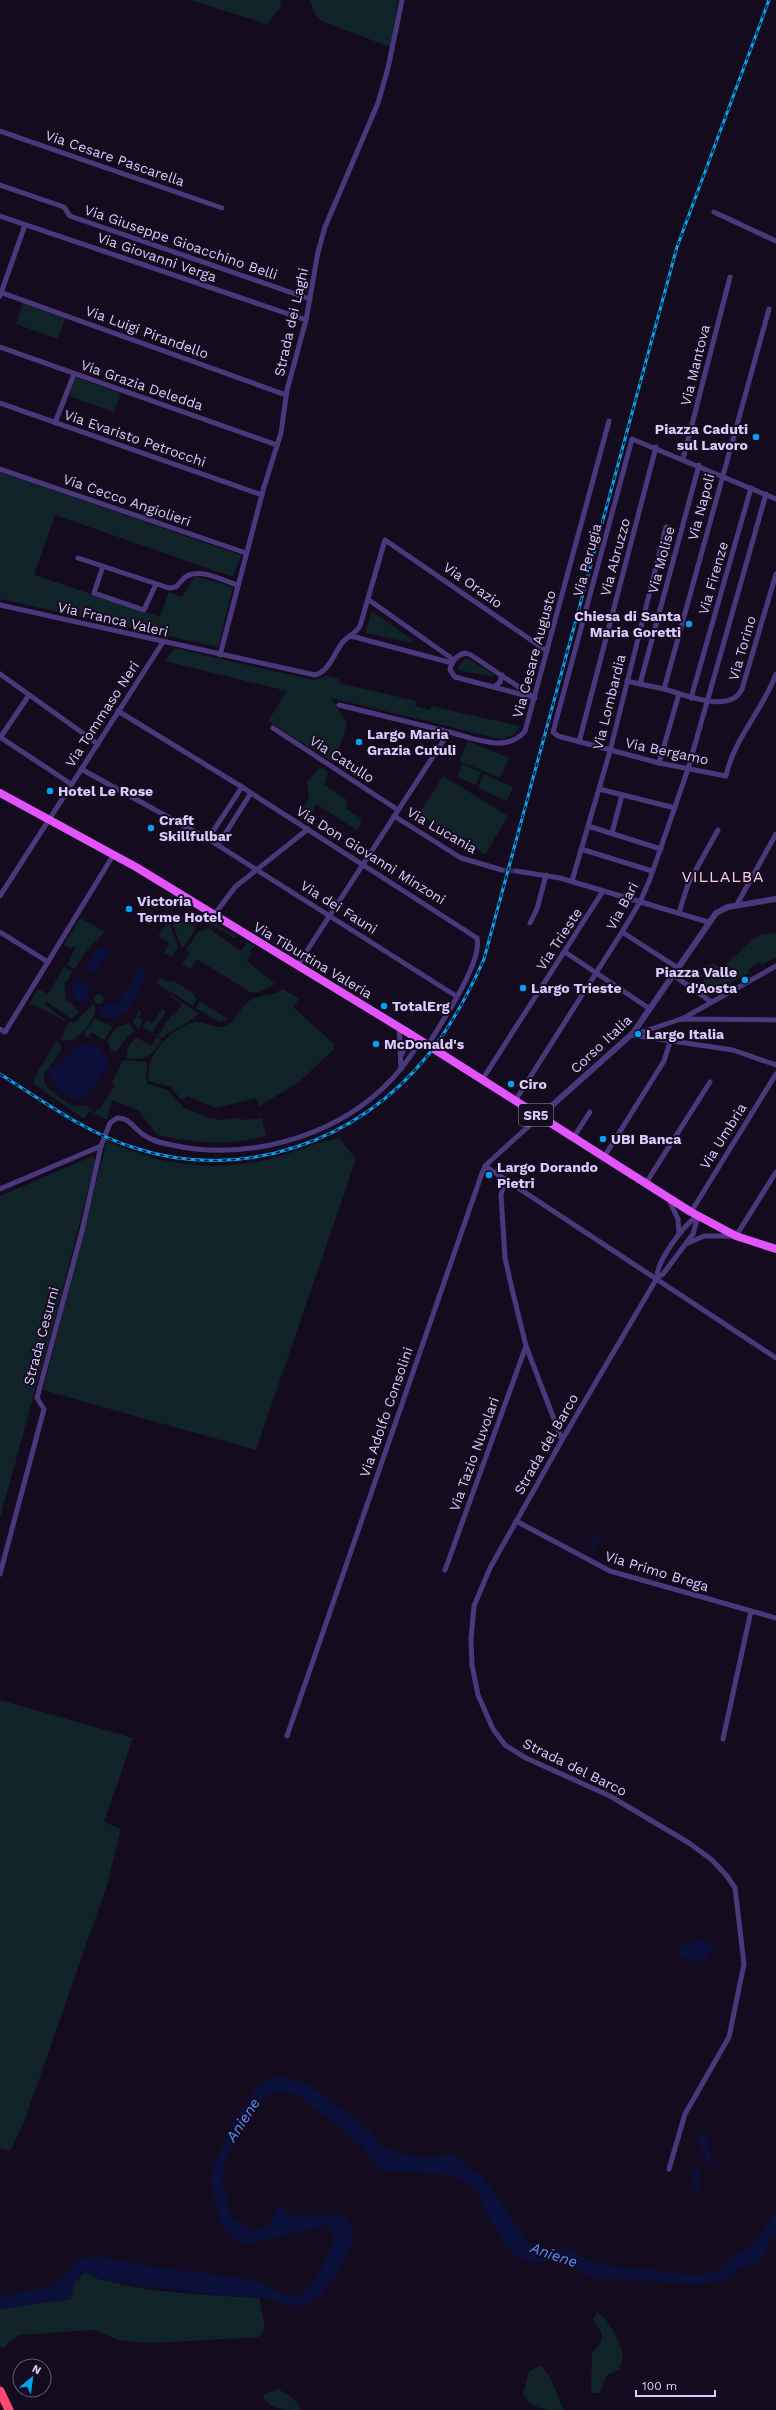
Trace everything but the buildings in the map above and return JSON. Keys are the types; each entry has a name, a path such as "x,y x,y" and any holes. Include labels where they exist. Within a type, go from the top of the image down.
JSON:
{"highway":[{"path":"0,2390 9,2410"}],"main road":[{"name":"Via Tiburtina Valeria","path":"0,793 114,854 399,1027 694,1214 736,1236 776,1249"}],"street":[{"name":"Strada dei Laghi","path":"220,655 237,585 277,445 286,395 306,320 318,252 324,230 382,90 402,0"},
{"name":"Via Cesare Pascarella","path":"0,131 222,208"},
{"name":"Via Giuseppe Gioacchino Belli","path":"0,185 65,207 67,214 310,299"},
{"path":"714,212 776,241"},
{"name":"Via Giovanni Verga","path":"0,216 306,320"},
{"path":"0,293 25,224"},
{"name":"Via Mantova","path":"683,459 730,277"},
{"name":"Via Luigi Pirandello","path":"0,293 286,395"},
{"name":"Via Napoli","path":"664,689 721,475 770,309"},
{"name":"Via Grazia Deledda","path":"0,347 277,445"},
{"path":"55,423 74,374"},
{"name":"Via Evaristo Petrocchi","path":"0,403 262,495"},
{"name":"Via Cesare Augusto","path":"338,704 493,742 512,742 525,731 609,421"},
{"name":"Via Perugia","path":"579,742 554,733 553,729 630,442 635,438 656,447"},
{"path":"656,447 776,499"},
{"name":"Via Abruzzo","path":"579,742 656,447"},
{"name":"Via Molise","path":"640,684 699,466"},
{"name":"Via Cecco Angiolieri","path":"0,469 246,553"},
{"name":"Via Firenze","path":"691,698 751,488"},
{"name":"Via Bari","path":"515,1101 597,973 640,902 661,849 688,769 706,701 766,494"},
{"name":"Via Lombardia","path":"572,881 610,751 666,527"},
{"name":"Via Orazio","path":"385,540 547,651"},
{"name":"Via Franca Valeri","path":"0,605 315,675 323,671 342,643 360,626 369,600 385,540"},
{"path":"78,558 156,584 174,588 186,577 197,573 237,585"},
{"path":"103,566 94,593 144,610 156,584"},
{"name":"Via Torino","path":"627,681 664,689 691,698 706,701 729,701 736,698 741,692 776,574"},
{"path":"369,600 453,661"},
{"path":"351,636 453,661"},
{"name":"Via Tommaso Neri","path":"0,896 163,642"},
{"path":"466,653 502,675 535,698 455,676 450,670 453,661 466,653"},
{"path":"0,674 98,744"},
{"name":"Via Bergamo","path":"579,742 659,763 726,776 733,750 762,706 776,674"},
{"path":"494,687 500,682 502,675"},
{"path":"659,763 679,694"},
{"path":"29,695 0,738 71,784"},
{"name":"Via Don Giovanni Minzoni","path":"118,711 252,793 477,938 478,944 473,962 456,996"},
{"name":"Via Catullo","path":"273,728 398,810"},
{"path":"297,966 331,916 449,732"},
{"name":"Via dei Fauni","path":"81,769 218,845 456,996"},
{"path":"208,839 242,787"},
{"path":"599,789 675,808"},
{"path":"218,845 252,793"},
{"path":"612,833 622,795"},
{"name":"Via Lucania","path":"394,816 461,858 481,866 502,870"},
{"path":"588,826 661,849"},
{"path":"214,915 227,896 256,870 308,829"},
{"path":"679,913 688,884 718,830"},
{"path":"736,906 776,834"},
{"path":"581,849 652,871"},
{"path":"3,1030 48,962 114,854"},
{"path":"516,872 546,875 572,881 708,922"},
{"path":"530,923 537,909 546,875"},
{"name":"Via Trieste","path":"482,1080 604,891"},
{"name":"Corso Italia","path":"539,1117 631,1035 708,922 719,910 776,899"},
{"path":"0,932 48,962"},
{"path":"622,932 678,968"},
{"path":"565,952 650,1009"},
{"path":"631,1035 681,1019 710,1001 776,966"},
{"path":"673,975 710,1001"},
{"path":"401,1069 424,1043 456,996"},
{"path":"681,1019 776,1020"},
{"path":"399,1027 401,1069"},
{"path":"631,1035 670,1042 739,1051 776,1065"},
{"path":"401,1057 406,1042 413,1036"},
{"path":"604,1157 664,1061 670,1042"},
{"name":"Strada Cesurni","path":"0,1574 44,1409 36,1398 82,1231 101,1146 111,1122 119,1118 127,1120 149,1138 191,1149 237,1150 285,1141 324,1126 356,1108 378,1093 401,1069"},
{"name":"Via Umbria","path":"694,1214 776,1074"},
{"path":"646,1183 710,1082"},
{"path":"573,1138 590,1112"},
{"name":"Via Adolfo Consolini","path":"287,1736 485,1166 539,1117"},
{"path":"0,1189 101,1146"},
{"path":"485,1166 657,1278 776,1358"},
{"path":"736,1236 776,1172"},
{"path":"508,1182 502,1192 505,1258 526,1346 562,1440"},
{"path":"664,1195 676,1214 678,1234"},
{"name":"Strada del Barco","path":"657,1278 658,1270 678,1234 694,1214"},
{"name":"Strada del Barco","path":"669,2169 685,2114 729,2037 744,1968 737,1894 726,1874 692,1844 610,1796 517,1754 505,1745 495,1732 475,1681 472,1665 471,1631 474,1606 483,1582 562,1440 657,1278 665,1272 695,1230 694,1214"},
{"name":"Strada del Barco","path":"682,1247 704,1236 736,1236"},
{"name":"Via Tazio Nuvolari","path":"445,1570 526,1346"},
{"name":"Via Primo Brega","path":"516,1521 610,1571 776,1618"},
{"path":"723,1739 751,1611"}],"green space":[{"path":"190,0 281,0 280,8 267,24"},
{"path":"310,0 398,0 390,47 322,21 315,14"},
{"path":"23,303 65,318 58,339 16,324"},
{"path":"75,377 121,393 114,412 69,396"},
{"path":"0,472 241,555 233,577 55,515 34,575 160,617 169,592 182,597 195,576 233,587 218,647 0,599"},
{"path":"372,611 412,640 412,643 365,633"},
{"path":"174,648 313,680 327,676 339,679 339,683 416,701 415,706 430,710 431,706 520,726 514,735 500,739 331,698 347,724 334,763 268,721 287,691 165,661"},
{"path":"466,658 493,674 493,677 458,670 458,667"},
{"path":"468,741 509,758 500,778 459,761"},
{"path":"462,764 481,772 476,785 457,777"},
{"path":"320,767 328,772 324,785 347,800 346,809 360,818 361,823 357,830 316,804 308,824 300,819 299,812 309,799 307,782"},
{"path":"484,774 513,787 507,801 478,788"},
{"path":"443,776 508,816 485,855 419,814"},
{"path":"151,910 157,914 153,918 154,920 150,921 147,917"},
{"path":"199,913 238,937 234,938 205,920 196,920 195,917"},
{"path":"80,918 105,932 88,949 74,969 67,965 76,947 73,946 71,949 64,945"},
{"path":"175,921 194,924 195,930 183,948 172,922"},
{"path":"167,923 170,925 178,947 172,957 164,953 170,943 158,936"},
{"path":"207,927 241,951 247,942 255,946 250,951 252,954 246,960 275,984 259,992 250,992 197,959 190,969 182,964 190,952 186,950 198,932 204,931"},
{"path":"776,932 776,957 762,965 760,962 748,970 749,973 707,996 699,990 704,983 705,966 713,964 722,968 753,939 760,935"},
{"path":"64,967 72,971 67,982 64,982 66,1001 69,1001 79,1012 72,1019 47,1002 44,1004 68,1022 32,1004 29,1005 38,989 48,994"},
{"path":"160,977 171,983 172,980 195,994 194,997 197,999 193,1006 156,983"},
{"path":"283,989 299,999 293,1007 334,1044 334,1049 299,1082 258,1107 256,1098 216,1108 187,1096 182,1101 171,1087 149,1081 148,1072 155,1053 169,1036 178,1029 187,1024 196,1022 203,1022 223,1027 231,1023 249,1001 257,997 279,992"},
{"path":"97,994 101,994 103,995 103,1003 97,1004 94,1001 94,997"},
{"path":"171,995 198,1013 187,1023 162,1038 158,1036 171,1015 174,1016 182,1004 170,996"},
{"path":"200,1001 228,1019 219,1022 196,1008"},
{"path":"94,1003 95,1008 92,1020 84,1031 69,1041 60,1039 69,1022 75,1023"},
{"path":"162,1009 166,1011 152,1033 143,1027 146,1021 152,1024"},
{"path":"139,1011 142,1013 138,1017 143,1020 139,1029 133,1022"},
{"path":"95,1019 112,1026 105,1039 101,1039 94,1033 91,1033 88,1038 85,1036 85,1031"},
{"path":"129,1023 135,1031 127,1037 117,1051 112,1052 107,1041 117,1027"},
{"path":"136,1037 151,1046 157,1037 162,1040 154,1051 143,1058 126,1058 128,1053 126,1050"},
{"path":"57,1040 62,1048 44,1075 44,1083 48,1088 70,1105 86,1106 95,1113 98,1108 100,1109 115,1085 112,1083 123,1060 147,1062 146,1078 148,1084 168,1090 184,1108 209,1118 220,1120 262,1118 266,1136 239,1141 212,1142 184,1140 157,1135 138,1110 112,1100 107,1120 89,1111 84,1119 34,1084 33,1080"},
{"path":"339,1138 356,1159 256,1450 43,1390 107,1140 125,1149 144,1155 184,1164 205,1166 246,1164 266,1160"},
{"path":"93,1156 95,1161 61,1296 0,1518 0,1196"},
{"path":"0,1700 133,1738 104,1822 121,1829 107,1885 24,2122 10,2151 0,2148"},
{"path":"85,2272 102,2279 145,2289 259,2298 265,2328 259,2337 151,2343 118,2340 94,2330 19,2335 5,2347 0,2348 0,2309 70,2299 74,2283"},
{"path":"597,2312 605,2319 612,2329 623,2356 619,2370 607,2375 600,2393 591,2393 592,2354 602,2340 601,2332 593,2319"},
{"path":"541,2366 552,2381 564,2410 540,2408 531,2403 523,2394 529,2372 536,2367"},
{"path":"278,2389 291,2397 301,2410 279,2408 269,2404 263,2395"}],"water":[{"path":"101,946 110,951 93,974 84,969"},
{"path":"141,966 146,971 146,976 135,1000 130,1007 124,1014 117,1018 109,1019 100,1016 100,1008 112,1002 117,1005 121,1002 124,991 133,986 134,977"},
{"path":"80,978 88,988 88,1000 83,1003 77,1002 72,989 75,980"},
{"path":"83,1043 98,1048 108,1060 106,1069 89,1094 80,1100 71,1098 61,1092 55,1086 53,1082 54,1079 48,1074 53,1067 65,1060 77,1046"},
{"path":"594,1535 600,1539 594,1550 588,1547"},
{"path":"698,1940 705,1940 710,1944 712,1951 707,1958 698,1961 679,1956 678,1945 688,1945"},
{"name":"Aniene","path":"287,2076 308,2085 354,2117 371,2132 381,2146 407,2155 425,2158 437,2158 445,2154 458,2155 467,2168 484,2178 531,2245 556,2251 568,2248 584,2258 607,2266 642,2270 655,2268 669,2273 696,2275 723,2268 735,2254 752,2246 776,2213 776,2235 770,2241 766,2253 759,2261 739,2269 731,2278 690,2285 629,2279 597,2279 559,2261 531,2262 518,2256 507,2247 488,2217 477,2190 454,2175 385,2171 375,2165 366,2151 348,2134 296,2094 278,2092 266,2095 262,2099 260,2107 255,2111 251,2121 231,2147 222,2178 231,2217 252,2231 268,2225 279,2205 293,2217 341,2214 349,2218 353,2241 336,2275 320,2296 299,2307 264,2298 206,2294 100,2280 85,2272 74,2283 71,2299 0,2309 0,2296 50,2287 66,2274 76,2260 95,2257 112,2258 147,2266 215,2274 255,2281 287,2295 293,2296 304,2291 315,2279 335,2241 328,2225 245,2245 223,2229 210,2182 212,2170 233,2123 256,2088 267,2079"},
{"path":"700,2133 709,2138 708,2149 714,2165 720,2167 720,2169 712,2166 701,2150 701,2145 696,2138"},
{"path":"697,2168 703,2172 698,2177 699,2188 703,2191 701,2195 696,2192 692,2181 694,2177 693,2173"}],"tunnel":[{"path":"502,870 516,871"}],"railway":[{"path":"0,1074 65,1116 99,1134 135,1148 175,1158 216,1160 256,1157 295,1147 333,1132 368,1111 400,1085 428,1055 444,1033 459,1009 484,959 677,247 769,0"}],"place":[{"name":"Piazza Caduti sul Lavoro","path":"756,437"},
{"name":"Chiesa di Santa Maria Goretti","path":"689,624"},
{"name":"Largo Maria Grazia Cutuli","path":"359,742"},
{"name":"Hotel Le Rose","path":"50,791"},
{"name":"Craft Skillfulbar","path":"151,828"},
{"name":"Victoria Terme Hotel","path":"129,909"},
{"name":"Piazza Valle d'Aosta","path":"745,980"},
{"name":"Largo Trieste","path":"523,988"},
{"name":"TotalErg","path":"384,1006"},
{"name":"Largo Italia","path":"638,1034"},
{"name":"McDonald's","path":"376,1044"},
{"name":"Ciro","path":"511,1084"},
{"name":"UBI Banca","path":"603,1139"},
{"name":"Largo Dorando Pietri","path":"489,1175"}],"district":[{"name":"VILLALBA","path":"723,876"}]}
